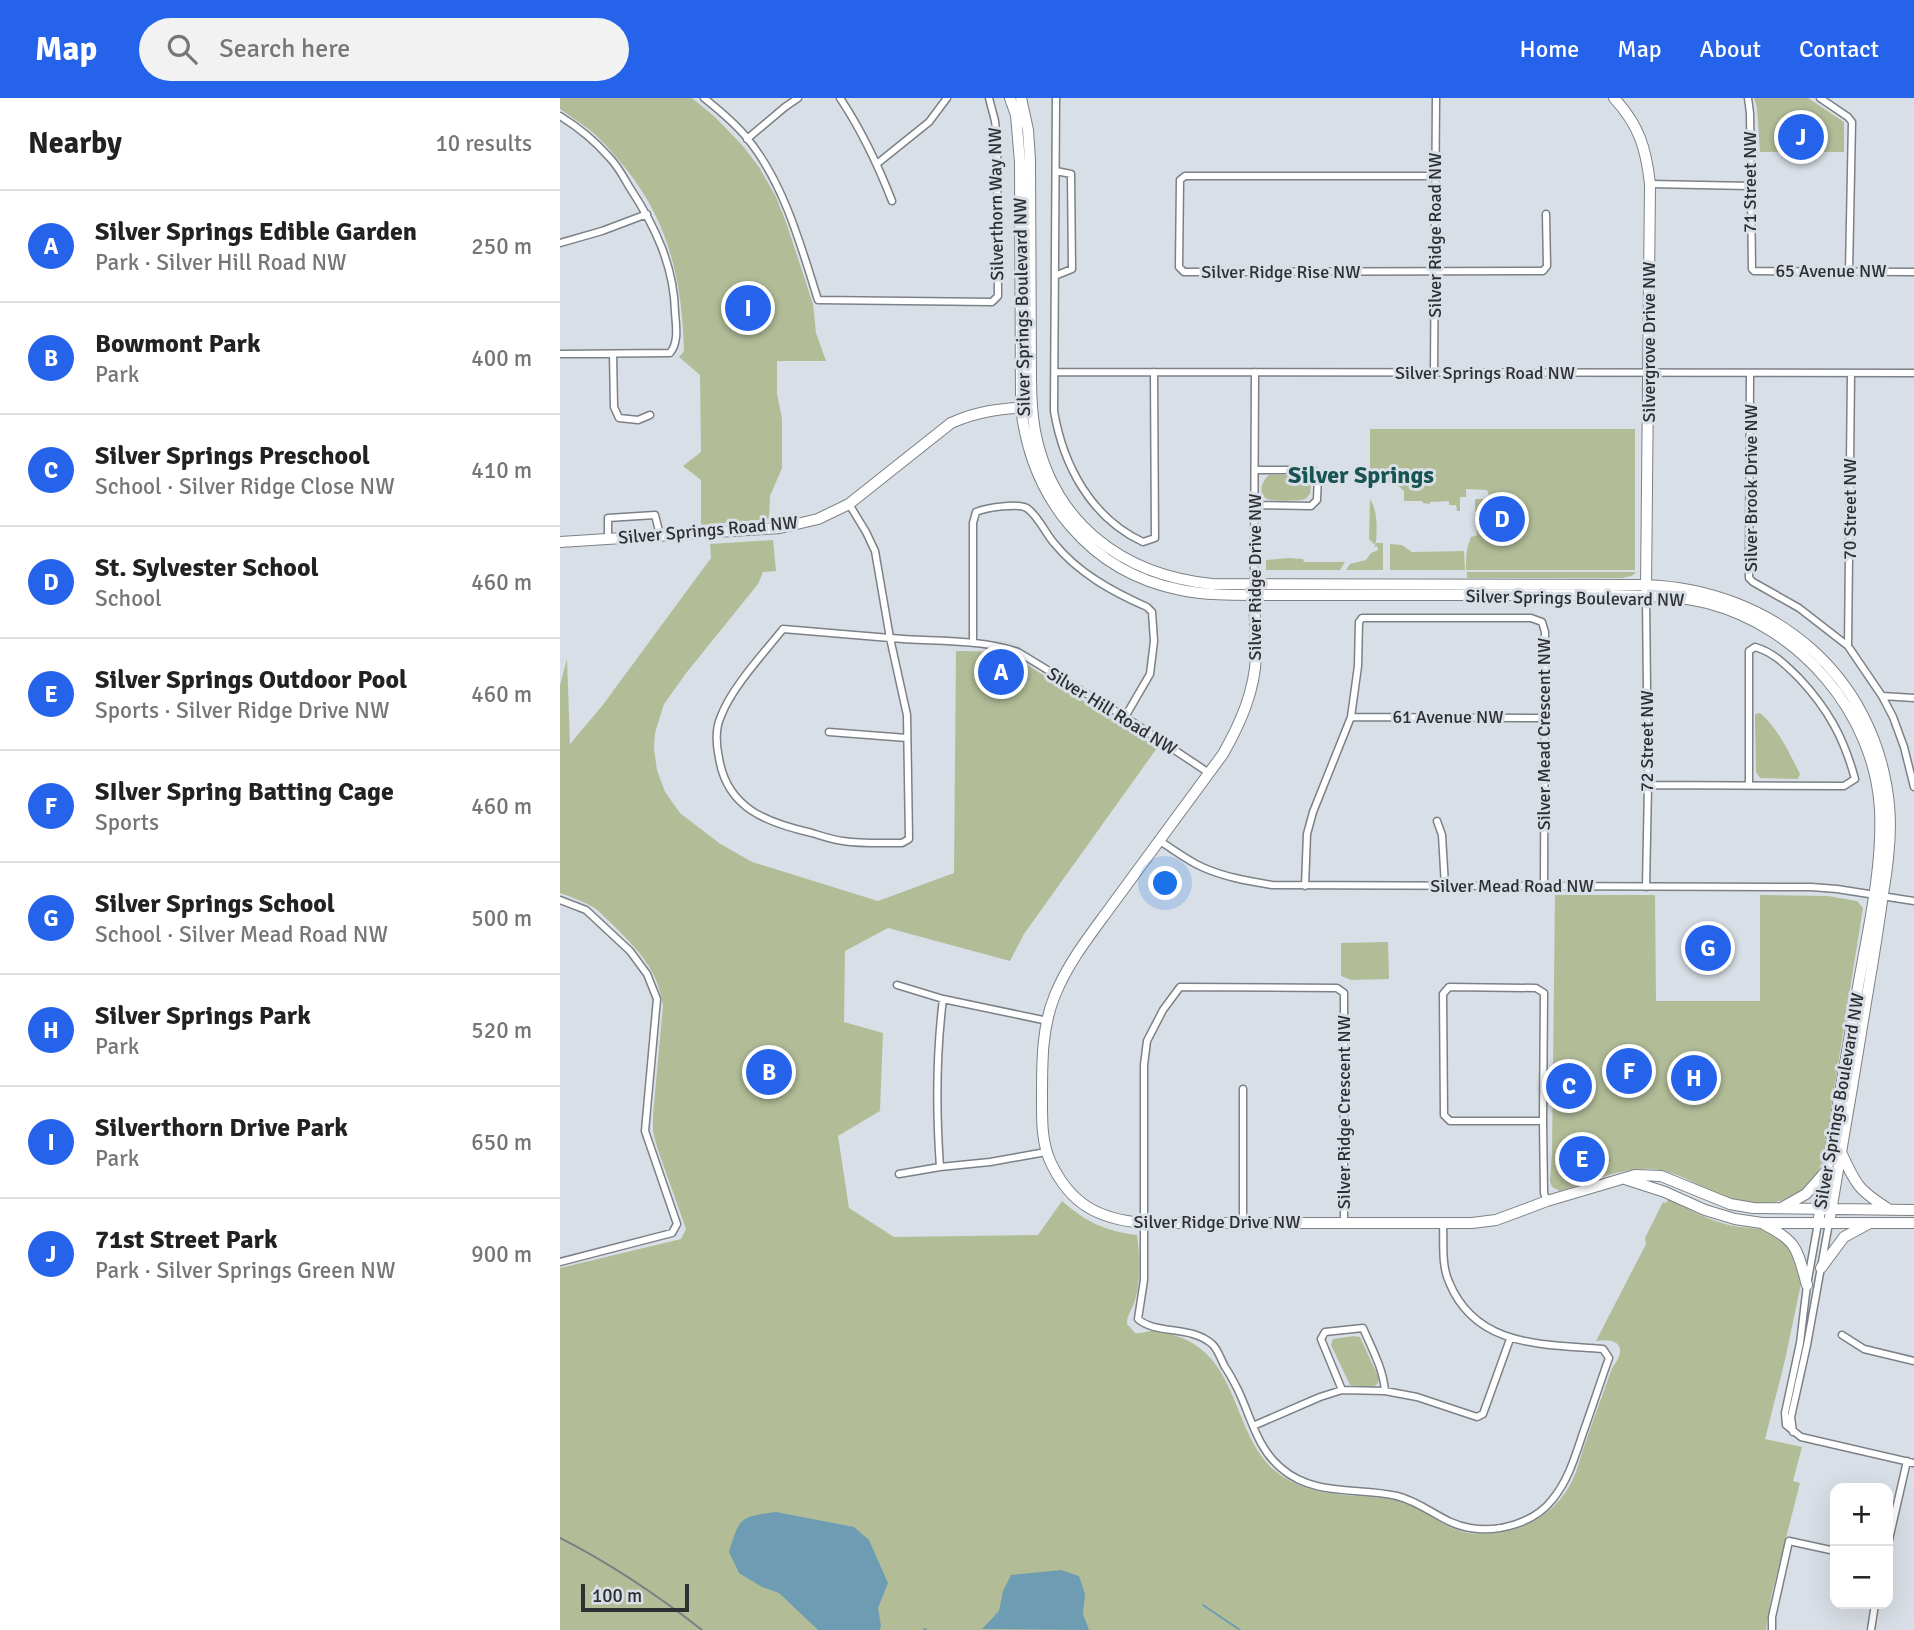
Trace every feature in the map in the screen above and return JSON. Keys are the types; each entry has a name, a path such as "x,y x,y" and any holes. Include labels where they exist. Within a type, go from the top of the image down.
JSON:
{"street":[{"path":"704,98 747,139 798,98"},
{"path":"840,98 878,163 892,201"},
{"path":"878,163 929,122 947,98"},
{"name":"Silverthorn Way NW","path":"747,139 767,169 793,221 818,300 992,302 998,296 998,148 989,98"},
{"name":"Silver Springs Boulevard NW","path":"1010,98 1016,116 1020,162 1027,407"},
{"name":"Silver Springs Boulevard NW","path":"1021,98 1028,130 1030,160 1027,407 1024,430 1031,458 1043,487 1068,524 1095,551 1121,568 1159,584 1202,593 1254,590 1646,590 1694,600 1747,618 1772,631 1795,648 1832,686 1853,718 1863,739 1877,787 1880,811 1878,895 1841,1152 1826,1210 1822,1268 1791,1416 1792,1431"},
{"path":"1056,98 1056,420 1076,480 1103,514 1128,535 1143,542 1155,538 1154,372"},
{"name":"Silver Ridge Road NW","path":"1434,373 1436,98"},
{"name":"Silvergrove Drive NW","path":"1614,98 1637,129 1644,147 1650,184 1646,590"},
{"name":"71 Street NW","path":"1748,98 1751,265"},
{"path":"1820,98 1852,122 1849,272"},
{"path":"560,116 611,158 647,214 669,268 675,296 676,338 674,349 670,353 560,354"},
{"path":"1056,171 1071,174 1072,256 1072,269 1057,275"},
{"name":"Silver Ridge Rise NW","path":"1434,271 1184,272 1180,267 1180,180 1185,176 1435,176"},
{"path":"1650,184 1750,186"},
{"path":"560,243 647,214"},
{"path":"1434,271 1542,271 1547,266 1546,214"},
{"name":"65 Avenue NW","path":"1751,265 1754,271 1914,272"},
{"path":"613,354 614,407 619,418 638,420 650,415"},
{"name":"Silver Springs Road NW","path":"1056,372 1914,373"},
{"name":"Silver Ridge Drive NW","path":"1255,372 1256,656 1253,679 1237,730 1223,754 1082,945 1055,996 1044,1038 1042,1119 1046,1152 1064,1185 1078,1200 1094,1211 1120,1221 1143,1223 1472,1223 1496,1220 1635,1175 1661,1176 1730,1204 1753,1208 1914,1210"},
{"name":"Silver Brook Drive NW","path":"1750,373 1749,578 1799,608 1847,646 1882,696 1893,717 1914,787"},
{"name":"70 Street NW","path":"1847,646 1851,373"},
{"name":"Silver Springs Road NW","path":"560,542 780,528 818,519 849,504 951,423 983,411 1027,407"},
{"path":"1255,505 1311,506 1318,500 1318,475 1313,470 1256,470"},
{"path":"849,504 875,551 905,705 909,839 902,843 844,841 771,822 749,809 734,794 720,769 716,743 720,716 737,688 783,629 890,638"},
{"path":"973,643 973,523 976,512 1021,505 1028,508 1055,545 1076,565 1102,584 1152,612 1154,640 1150,674 1125,717"},
{"path":"608,538 608,517 655,515 660,535"},
{"name":"72 Street NW","path":"1646,590 1646,887"},
{"name":"Silver Mead Crescent NW","path":"1305,886 1307,834 1313,812 1351,717 1358,666 1359,622 1362,618 1531,618 1542,622 1545,632 1544,886"},
{"name":"Silver Hill Road NW","path":"890,638 973,643 1018,652 1125,717 1209,773"},
{"path":"1648,785 1844,786 1855,779 1849,754 1835,724 1817,697 1785,664 1766,650 1755,647 1749,651 1749,785"},
{"path":"1882,696 1914,698"},
{"name":"61 Avenue NW","path":"1351,717 1545,718"},
{"path":"829,732 907,738"},
{"path":"1437,821 1442,835 1445,886"},
{"name":"Silver Mead Road NW","path":"1160,841 1203,868 1234,879 1272,885 1826,887 1914,901"},
{"name":"Silver Springs Boulevard NW","path":"1826,1210 1827,1169 1878,895"},
{"path":"560,900 586,910 630,951 647,974 657,999 645,1131 677,1224 672,1233 560,1262"},
{"path":"897,985 943,999 1048,1021"},
{"path":"1543,1121 1450,1121 1444,1115 1443,994 1449,987 1536,988 1544,993 1544,1194 1547,1202"},
{"name":"Silver Ridge Crescent NW","path":"1143,1223 1144,1065 1147,1041 1163,1010 1180,988 1337,988 1344,993 1344,1223"},
{"path":"940,1167 937,1124 939,1036 943,999"},
{"path":"1243,1089 1243,1222"},
{"path":"899,1174 1046,1152"},
{"path":"1841,1152 1857,1185 1891,1210"},
{"path":"1780,1209 1806,1194 1827,1169"},
{"path":"1625,1179 1735,1219 1762,1223 1914,1223"},
{"path":"1143,1223 1144,1280 1138,1319 1144,1324 1189,1332 1213,1344 1238,1390 1264,1451 1282,1470 1309,1485 1381,1493 1412,1500 1450,1522 1469,1528 1494,1529 1516,1525 1551,1502 1569,1474 1609,1358 1603,1349 1510,1339 1488,1329 1469,1313 1448,1281 1443,1223"},
{"path":"1762,1223 1784,1235 1793,1244 1802,1261 1807,1285"},
{"name":"Silver Springs Boulevard NW","path":"1792,1431 1786,1425 1785,1413 1800,1343 1807,1285 1824,1223"},
{"path":"1822,1268 1844,1237 1869,1223"},
{"path":"1342,1390 1321,1339 1325,1332 1363,1328 1379,1363 1385,1391"},
{"path":"1842,1335 1864,1349 1914,1361"},
{"path":"1253,1426 1342,1390 1385,1391 1417,1397 1477,1417 1483,1414 1510,1339"},
{"path":"1792,1431 1801,1437 1910,1462 1893,1525"},
{"path":"1772,1630 1772,1617 1789,1541 1830,1550"},
{"path":"1871,1630 1874,1609"}],"green space":[{"path":"560,98 692,98 742,145 759,167 776,197 813,304 816,333 826,361 777,361 777,393 782,419 782,468 770,496 769,519 701,525 701,480 683,466 701,452 700,375 679,357 684,351 683,326 671,255 654,212 642,191 601,140 560,109"},
{"path":"1754,98 1808,98 1844,122 1844,152 1760,152"},
{"path":"1370,429 1635,429 1635,570 1466,570 1468,546 1471,537 1477,534 1475,514 1478,512 1475,512 1475,499 1488,499 1487,490 1466,489 1466,497 1460,497 1460,511 1457,511 1456,505 1449,505 1449,501 1430,504 1404,501 1404,491 1396,484 1370,483"},
{"path":"1269,475 1306,476 1311,483 1310,494 1301,500 1267,499 1262,494 1262,487"},
{"path":"1370,499 1376,520 1374,544 1369,539"},
{"path":"773,540 776,571 763,572 758,584 687,672 664,704 655,733 657,770 665,792 680,813 719,843 752,862 878,901 954,873 956,651 992,653 1026,664 1157,748 1024,934 1010,961 888,928 845,951 844,1022 883,1033 880,1111 838,1136 849,1208 894,1237 1038,1235 1062,1201 1096,1224 1137,1235 1138,1288 1127,1324 1135,1333 1166,1333 1182,1338 1201,1349 1215,1363 1250,1437 1274,1470 1303,1487 1335,1494 1401,1501 1459,1531 1484,1534 1515,1529 1543,1515 1565,1493 1573,1479 1620,1350 1616,1343 1611,1341 1596,1341 1646,1244 1645,1238 1663,1202 1666,1203 1668,1199 1721,1223 1768,1231 1788,1245 1793,1252 1801,1284 1765,1439 1802,1447 1793,1481 1800,1483 1771,1597 1766,1630 560,1630 560,1268 681,1239 686,1229 653,1132 663,1006 656,981 638,951 598,911 560,893 560,685 567,659 570,744 602,706 711,558 710,544"},
{"path":"1376,543 1383,543 1383,570 1346,570 1350,564 1366,560 1371,553 1378,550 1377,546 1374,547"},
{"path":"1390,544 1402,545 1412,552 1464,551 1465,570 1390,570"},
{"path":"1303,559 1304,562 1345,562 1340,570 1266,570 1266,560"},
{"path":"1467,572 1636,573 1622,578 1467,578"},
{"path":"1760,713 1783,741 1800,774 1798,779 1760,778 1756,772 1755,714"},
{"path":"1555,895 1655,895 1656,1001 1760,1001 1760,895 1828,896 1857,901 1863,908 1823,1159 1815,1178 1802,1191 1780,1201 1743,1202 1720,1195 1676,1174 1648,1169 1609,1175 1560,1191 1552,1187"},
{"path":"1388,942 1389,979 1351,980 1341,976 1341,943"},
{"path":"1360,1337 1379,1378 1374,1387 1350,1385 1331,1345 1333,1339"}],"water":[{"path":"1605,1145 1610,1161 1575,1172 1571,1159"},
{"path":"776,1512 854,1527 869,1540 888,1583 878,1608 880,1630 818,1630 779,1593 762,1587 739,1573 729,1552 739,1525 748,1517"},
{"path":"1061,1570 1079,1576 1085,1594 1083,1614 1089,1630 982,1629 999,1611 1003,1591 1011,1575"}],"waterway":[{"path":"1203,1605 1240,1630"}],"railway":[{"path":"560,1538 633,1581 702,1630"}],"place":[{"name":"71st Street Park","path":"1801,137"},
{"name":"Silverthorn Drive Park","path":"748,308"},
{"name":"St. Sylvester School","path":"1502,519"},
{"name":"Silver Springs Edible Garden","path":"1001,672"},
{"name":"Silver Springs School","path":"1708,948"},
{"name":"SIlver Spring Batting Cage","path":"1629,1071"},
{"name":"Bowmont Park","path":"769,1072"},
{"name":"Silver Springs Park","path":"1694,1078"},
{"name":"Silver Springs Preschool","path":"1569,1086"},
{"name":"Silver Springs Outdoor Pool","path":"1582,1159"}],"district":[{"name":"Silver Springs","path":"1361,475"}]}
